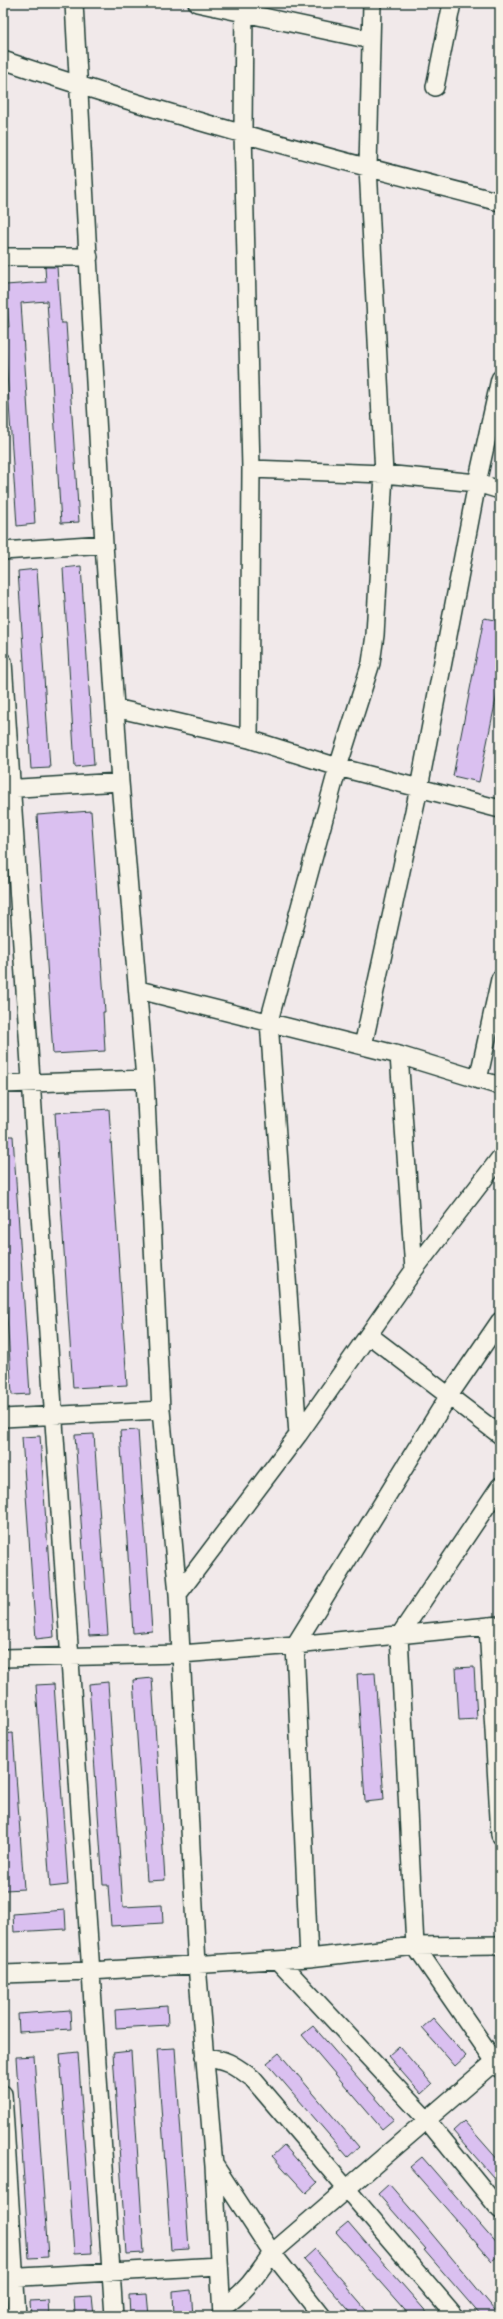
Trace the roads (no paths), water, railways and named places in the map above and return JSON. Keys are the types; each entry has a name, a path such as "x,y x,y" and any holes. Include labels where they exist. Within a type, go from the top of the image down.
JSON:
{"street":[{"path":"74,3 77,86 89,257 104,544 120,782 145,1079 161,1410 178,1594 197,1965 214,2166 222,2312"},
{"path":"198,3 244,8 371,40"},
{"path":"298,1435 269,1021 338,767 371,663 375,635 384,474 368,168 372,3"},
{"path":"435,87 452,3"},
{"path":"244,8 243,132 251,469 249,739"},
{"path":"3,60 77,86 368,168 500,202"},
{"path":"3,257 89,257"},
{"path":"363,1046 418,788 477,483 500,379"},
{"path":"251,469 384,474 477,483 500,490"},
{"path":"3,551 104,544"},
{"path":"3,662 7,789 31,1082 53,1415 72,1657 90,1971 114,2316"},
{"path":"115,708 249,739 338,767 500,809"},
{"path":"7,789 120,782"},
{"path":"478,1080 500,979"},
{"path":"138,990 269,1021 399,1055 500,1086"},
{"path":"399,1055 414,1270"},
{"path":"3,1084 145,1079"},
{"path":"178,1594 298,1435 414,1270 500,1158"},
{"path":"309,1958 295,1645 448,1397 500,1322"},
{"path":"369,1335 448,1397 500,1435"},
{"path":"3,1418 161,1410"},
{"path":"222,2312 251,2284 272,2253 427,2120 498,2063 415,1946 399,1636 500,1486"},
{"path":"3,1658 181,1654 399,1636 494,1626 500,1835"},
{"path":"3,1974 90,1971 309,1958 415,1946 500,1945"},
{"path":"278,1960 427,2120 500,2210"},
{"path":"204,2057 220,2058 230,2062 252,2078 454,2316"},
{"path":"3,2094 9,2277 17,2316"},
{"path":"214,2166 272,2253 322,2316"},
{"path":"9,2277 219,2266"}]}
